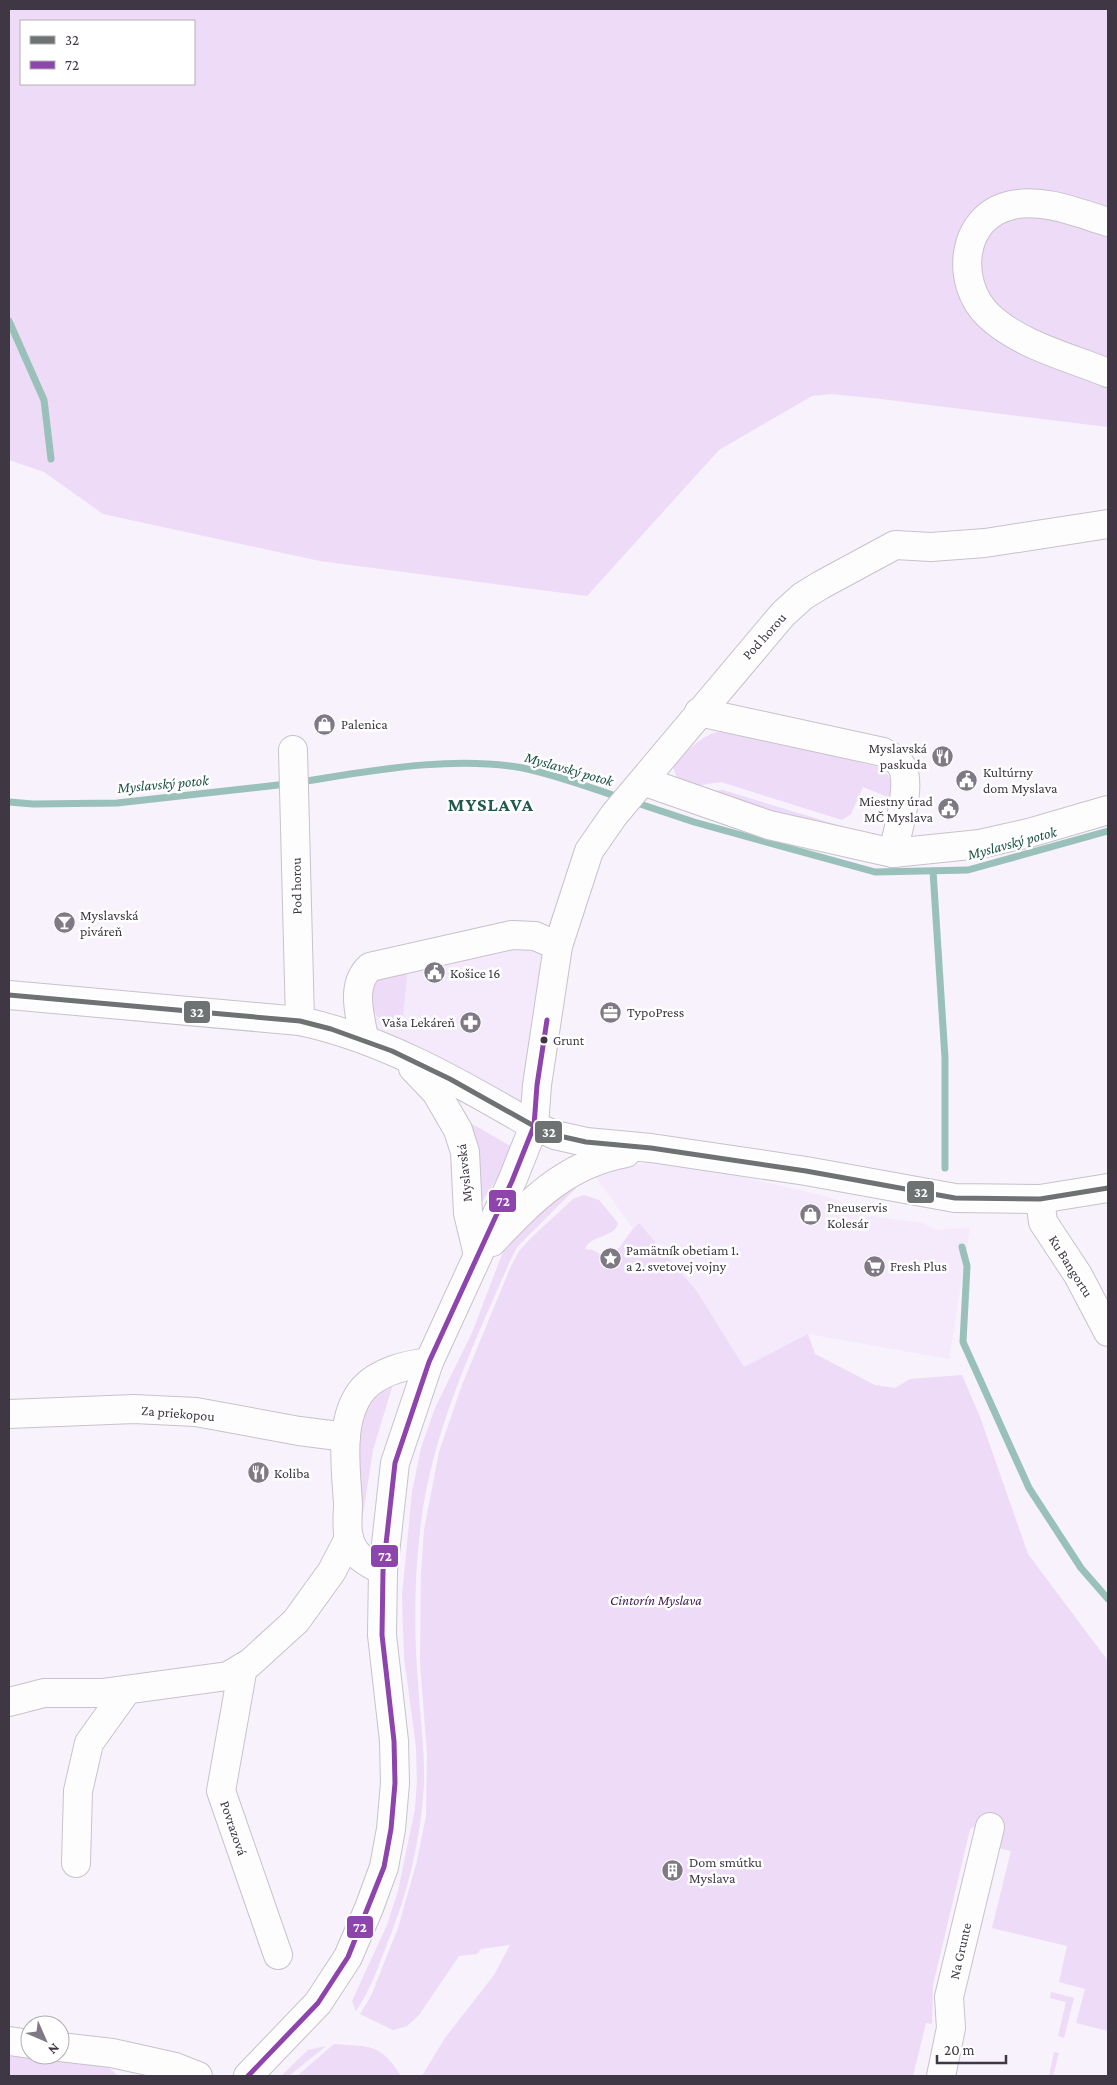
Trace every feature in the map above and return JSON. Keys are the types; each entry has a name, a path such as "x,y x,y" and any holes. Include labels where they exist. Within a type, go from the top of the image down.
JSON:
{"street":[{"path":"1108,222 1034,203 1010,205 985,219 974,234 968,250 966,268 972,295 989,316 1001,325 1036,344 1108,373"},
{"name":"Pod horou","path":"248,2076 318,2003 348,1957 384,1867 391,1829 395,1783 394,1741 382,1635 383,1571 395,1462 429,1362 534,1126 537,1085 558,946 589,851 614,815 762,636 803,596 895,545 931,547 985,543 1108,524"},
{"path":"699,712 883,752 894,758 902,766 905,786 894,853"},
{"name":"Pod horou","path":"292,750 300,1021"},
{"path":"639,786 769,825 894,853 980,844 1029,833 1108,810"},
{"path":"364,1038 358,990 360,980 370,967 512,935 534,936 558,946"},
{"name":"Myslavská","path":"9,995 300,1021 332,1028 364,1038 398,1052 488,1099 534,1126 555,1135 586,1142 651,1148 806,1171 955,1198 977,1200 1040,1198 1108,1188"},
{"name":"Myslavská","path":"398,1052 436,1092 458,1130 465,1152 468,1213 478,1255"},
{"path":"478,1255 529,1203 558,1179 589,1162 651,1148"},
{"name":"Ku Bangortu","path":"1040,1198 1044,1222 1106,1322"},
{"path":"383,1571 361,1560 349,1538 346,1436 357,1398 372,1381 382,1374 414,1364 429,1362"},
{"name":"Za priekopou","path":"9,1414 134,1409 196,1412 299,1431 346,1436"},
{"path":"9,1702 44,1693 102,1693 228,1676 243,1667 296,1621 332,1571 349,1538"},
{"name":"Povrazová","path":"243,1667 221,1791 278,1955"},
{"path":"76,1863 78,1791 89,1743 127,1690"},
{"name":"Na Grunte","path":"940,2076 951,2028 949,1997 990,1827"},
{"path":"70,2048 112,2053 190,2072 198,2076"},
{"path":"112,2053 128,2076"}],"shaded area":[{"path":"512,935 558,946 534,1126 364,1038 364,972"},
{"path":"660,1163 719,1172 800,1190 835,1199 864,1215 922,1223 937,1230 970,1228 949,1359 808,1334 744,1367 696,1290 639,1223 633,1229 595,1176 624,1165"}],"green space":[{"path":"9,9 1108,9 1108,427 881,399 831,394 812,396 719,450 587,596 320,561 103,514 44,472 9,460"},
{"path":"717,732 736,732 878,767 889,777 892,788 891,798 863,787 851,814 842,820 721,782 688,787 679,783 673,767 698,742"},
{"path":"723,790 874,836 866,839 701,792"},
{"path":"408,966 402,1027 395,1026 378,1017 374,1012 371,1000 373,987 377,981 386,975"},
{"path":"469,1122 512,1147 511,1156 480,1205"},
{"path":"584,1180 518,1246 467,1360 454,1393 433,1461 420,1531 415,1607 424,1772 420,1825 417,1845 401,1905 373,1979 356,2011 352,2001 387,1925 398,1891 415,1809 417,1781 416,1747 404,1657 402,1596 412,1492 421,1448 435,1408 472,1333 506,1244 530,1215"},
{"name":"Cintorín Myslava","path":"584,1195 599,1200 618,1223 612,1232 592,1241 585,1249 596,1252 605,1260 617,1250 639,1223 696,1290 744,1367 808,1334 815,1354 875,1385 895,1388 910,1379 962,1375 980,1417 1028,1554 1108,1661 1108,2031 1076,2023 1085,1989 1059,1982 1067,1946 992,1928 1011,1851 995,1847 980,1824 970,1829 933,1985 932,2024 926,2023 913,2076 422,2076 445,2038 494,1975 510,1945 481,1949 477,1954 459,1956 419,2015 407,2026 393,2030 360,2014 371,1996 398,1928 417,1861 426,1816 427,1754 420,1662 421,1574 424,1530 439,1452 462,1385 519,1251 573,1199"},
{"path":"393,1384 373,1450 361,1527 358,1423 374,1394"},
{"path":"1051,1992 1074,1998 1064,2038 1058,2036 1066,2002 1050,1998"},
{"path":"334,2044 374,2049 394,2065 401,2076 297,2076"},
{"path":"326,2046 289,2076 281,2076 308,2050"},
{"path":"1054,2052 1059,2053 1053,2076 1049,2076"},
{"path":"9,2054 20,2054 20,2065 70,2065 70,2058 107,2066 118,2076 9,2076"}],"waterway":[{"path":"9,321 44,400 51,459"},
{"name":"Myslavský potok","path":"300,782 412,766 468,763 496,764 548,774 621,798"},
{"name":"Myslavský potok","path":"9,802 33,804 117,803 287,784"},
{"name":"Myslavský potok","path":"634,802 694,822 875,872 968,870 1108,831"},
{"path":"933,871 945,1058 945,1168"},
{"path":"962,1247 967,1266 963,1342 1029,1488 1081,1568 1108,1599"}],"transit line":[{"name":"32","path":"9,995 300,1021 331,1029 392,1051 450,1079 534,1126 555,1135 586,1142 651,1148 806,1171 955,1198 1040,1199 1108,1188"},
{"name":"72","path":"248,2076 318,2003 348,1957 384,1867 391,1829 395,1783 394,1741 382,1635 383,1571 395,1463 429,1362 512,1181 534,1126 537,1085 547,1020"}],"place":[{"name":"Palenica","path":"325,724"},
{"name":"Myslavská paskuda","path":"943,756"},
{"name":"Kultúrny dom Myslava","path":"967,780"},
{"name":"Miestny úrad MČ Myslava","path":"949,809"},
{"name":"Myslavská piváreň","path":"64,923"},
{"name":"Košice 16","path":"434,973"},
{"name":"TypoPress","path":"611,1012"},
{"name":"Vaša Lekáreň","path":"471,1022"},
{"name":"Grunt","path":"544,1040"},
{"name":"Pneuservis Kolesár","path":"811,1215"},
{"name":"Pamätník obetiam 1. a 2. svetovej vojny","path":"610,1258"},
{"name":"Fresh Plus","path":"874,1266"},
{"name":"Koliba","path":"258,1473"},
{"name":"Dom smútku Myslava","path":"673,1870"}],"district":[{"name":"MYSLAVA","path":"491,804"}]}
